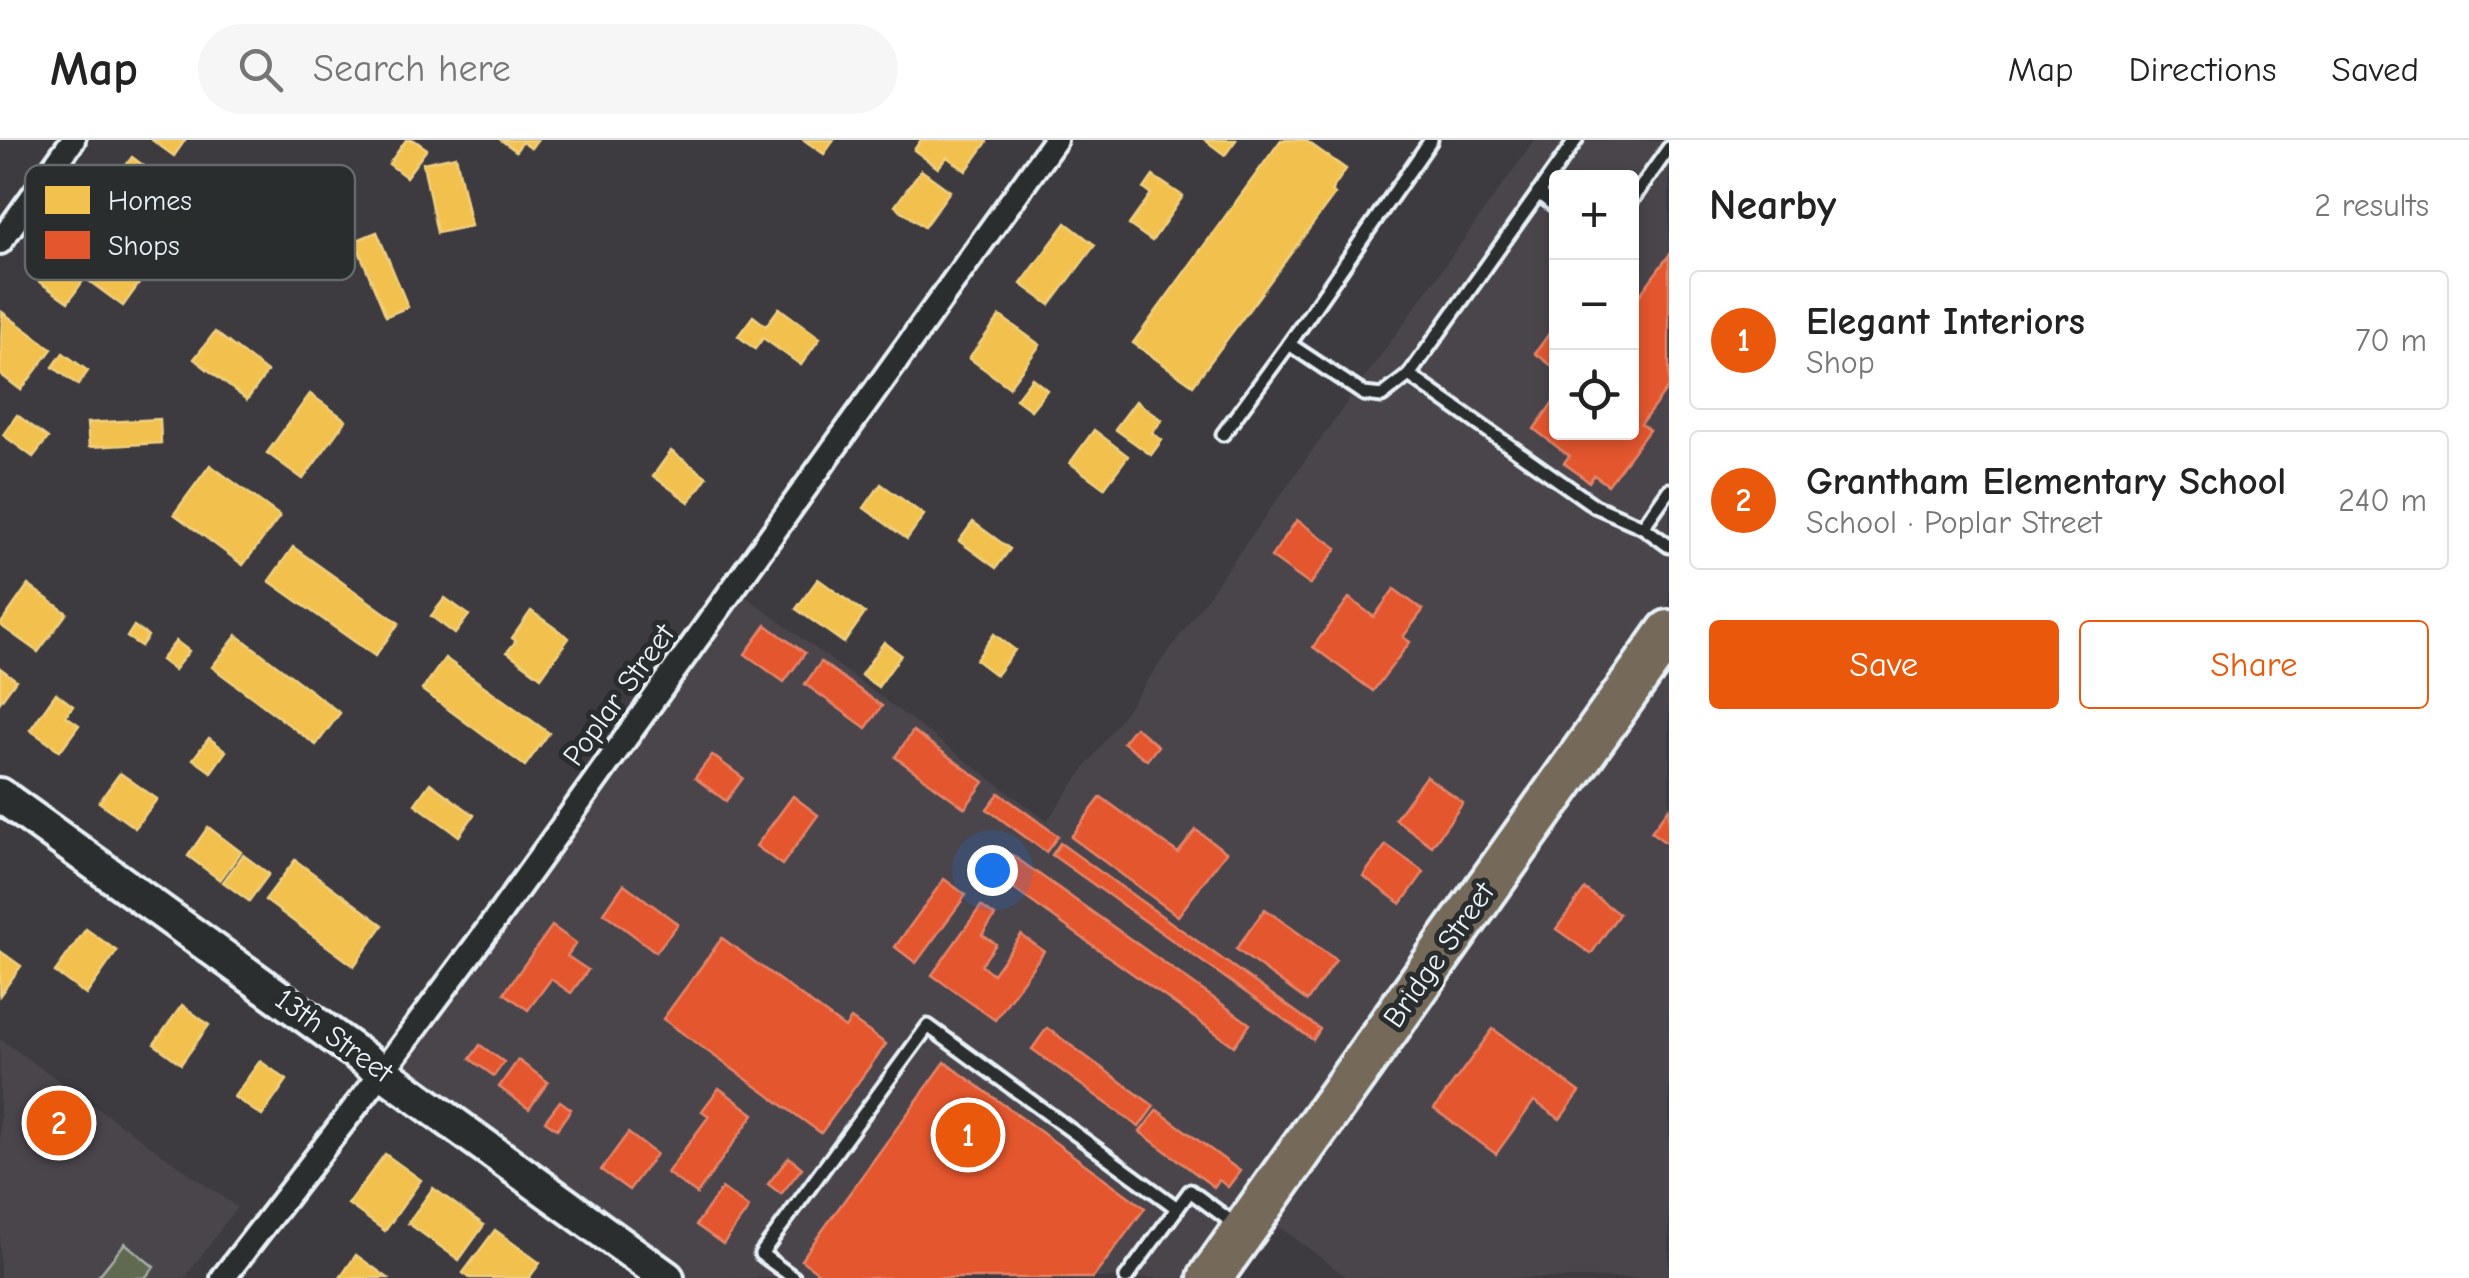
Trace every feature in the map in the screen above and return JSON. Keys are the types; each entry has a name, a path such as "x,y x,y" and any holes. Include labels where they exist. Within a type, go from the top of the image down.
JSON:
{"highway":[{"name":"Bridge Street","path":"1210,1278 1657,657"}],"main road":[{"name":"13th Street","path":"0,795 667,1278"}],"street":[{"path":"56,165 74,140"},
{"name":"Poplar Street","path":"223,1278 384,1072 1055,140"},
{"path":"0,242 25,208"}],"lane":[{"path":"1223,434 1431,140"},
{"path":"1288,344 1364,394 1382,396 1409,374 1576,140"},
{"path":"1639,190 1669,148"},
{"path":"1538,193 1549,202"},
{"path":"1409,374 1595,506 1643,526 1669,546"},
{"path":"1643,526 1669,490"},
{"path":"794,1278 761,1254 928,1026 1178,1208"},
{"path":"1126,1278 1190,1191 1244,1230"}],"shaded area":[{"path":"1535,140 1669,140 1669,1278 1348,1278 1258,1211 1210,1278 667,1278 383,1071 733,587 1047,821"},
{"path":"0,1039 237,1207 185,1278 0,1278"}],"green space":[{"path":"125,1243 154,1267 145,1278 97,1278"}],"building: Homes":[{"path":"152,140 185,140 174,156"},
{"path":"406,140 414,140 427,149 406,177 389,164"},
{"path":"501,140 537,140 531,148 522,142 516,151"},
{"path":"804,140 834,140 824,154"},
{"path":"921,140 987,142 966,171 947,157 938,168 914,150"},
{"path":"1205,140 1236,140 1225,155"},
{"path":"1281,140 1305,140 1346,169 1331,191 1335,194 1193,385 1133,343"},
{"path":"456,156 471,226 437,233 423,163"},
{"path":"132,157 143,165 126,165"},
{"path":"921,170 950,191 924,227 895,206"},
{"path":"1153,176 1183,196 1152,241 1129,225 1151,194 1144,189"},
{"path":"1066,223 1095,245 1050,305 1021,284"},
{"path":"377,232 408,307 386,316 355,241"},
{"path":"39,280 84,280 68,302"},
{"path":"88,280 142,280 123,306"},
{"path":"779,308 820,338 801,365 763,338 755,349 738,336 753,316 766,326"},
{"path":"2,312 52,349 21,390 0,374"},
{"path":"1000,316 1040,345 1009,387 969,358"},
{"path":"215,332 267,372 247,400 194,359"},
{"path":"63,353 88,371 78,385 53,367"},
{"path":"1032,378 1047,390 1031,410 1016,399"},
{"path":"310,394 346,420 303,479 267,453"},
{"path":"1136,401 1162,420 1152,433 1162,440 1151,455 1115,429"},
{"path":"17,415 48,438 33,457 3,435"},
{"path":"160,419 161,443 89,447 87,423"},
{"path":"1094,430 1128,456 1104,488 1070,463"},
{"path":"671,451 707,477 689,502 653,476"},
{"path":"210,465 280,516 243,565 174,514"},
{"path":"881,484 924,515 907,539 864,508"},
{"path":"973,522 1010,549 996,568 959,541"},
{"path":"293,547 399,623 375,656 269,581"},
{"path":"818,579 865,613 844,643 796,609"},
{"path":"28,585 67,613 38,652 0,625"},
{"path":"445,598 469,615 455,634 431,616"},
{"path":"531,611 569,638 541,677 507,652"},
{"path":"134,626 148,636 141,646 127,637"},
{"path":"994,634 1015,650 996,675 976,660"},
{"path":"237,635 340,713 316,745 212,667"},
{"path":"176,641 189,651 174,670 161,660"},
{"path":"884,642 901,655 878,687 861,675"},
{"path":"445,658 549,733 525,766 422,690"},
{"path":"0,668 16,680 0,702"},
{"path":"56,693 73,706 66,716 79,725 60,751 30,730"},
{"path":"209,738 226,751 211,772 193,759"},
{"path":"120,773 157,799 135,828 99,802"},
{"path":"430,783 474,815 459,836 415,804"},
{"path":"208,827 241,852 220,880 188,856"},
{"path":"243,855 269,874 249,901 223,882"},
{"path":"295,860 383,925 354,966 265,900"},
{"path":"86,929 117,951 86,995 55,972"},
{"path":"0,951 21,966 0,995"},
{"path":"182,1005 209,1025 181,1064 154,1044"},
{"path":"260,1061 287,1080 262,1116 234,1097"},
{"path":"385,1154 421,1180 385,1231 348,1204"},
{"path":"433,1188 484,1225 459,1260 408,1223"},
{"path":"495,1230 540,1263 529,1278 470,1278 463,1273"},
{"path":"356,1255 388,1278 340,1278"}],"building: Shops":[{"path":"1669,255 1669,386 1641,424 1649,430 1608,485 1594,475 1589,482 1564,463 1569,456 1534,429 1549,408 1549,440 1639,440 1639,296"},
{"path":"1549,334 1549,364 1535,353"},
{"path":"1297,520 1337,548 1310,585 1271,557"},
{"path":"1394,589 1423,610 1403,637 1410,642 1373,691 1313,647 1349,598 1374,617"},
{"path":"766,625 805,653 784,682 745,654"},
{"path":"821,662 882,706 866,728 805,684"},
{"path":"1135,727 1158,746 1147,760 1123,742"},
{"path":"913,731 984,782 965,808 895,757"},
{"path":"712,755 743,778 726,801 695,778"},
{"path":"1426,776 1463,803 1432,846 1395,819"},
{"path":"999,793 1058,836 1046,852 987,809"},
{"path":"793,796 818,815 782,865 756,846"},
{"path":"1101,797 1178,853 1196,830 1226,852 1178,916 1071,837"},
{"path":"1669,808 1669,845 1651,832"},
{"path":"1060,843 1320,1029 1313,1040 1052,855"},
{"path":"1386,845 1424,872 1401,904 1363,876"},
{"path":"1012,855 1250,1024 1234,1046 997,877"},
{"path":"944,879 966,895 916,963 895,947"},
{"path":"624,884 678,924 656,952 604,913"},
{"path":"1585,889 1619,914 1591,954 1556,929"},
{"path":"981,906 995,916 982,935 996,944 981,965 993,974 1021,935 1044,951 995,1020 932,975"},
{"path":"1265,909 1336,960 1307,1001 1236,949"},
{"path":"552,926 576,943 567,956 588,970 571,993 551,979 528,1010 504,993"},
{"path":"722,938 845,1028 851,1019 886,1044 821,1133 663,1019"},
{"path":"1047,1028 1154,1106 1139,1127 1032,1049"},
{"path":"1493,1029 1580,1092 1560,1119 1534,1101 1496,1154 1434,1109"},
{"path":"480,1045 504,1062 494,1076 470,1059"},
{"path":"518,1060 548,1082 529,1109 499,1087"},
{"path":"945,1062 1145,1208 1093,1278 826,1278 801,1260"},
{"path":"719,1088 754,1114 697,1194 667,1173 709,1116 702,1111"},
{"path":"560,1101 571,1109 557,1129 545,1121"},
{"path":"1157,1110 1240,1171 1228,1187 1219,1180 1214,1187 1140,1132"},
{"path":"628,1133 656,1154 629,1190 601,1170"},
{"path":"789,1157 802,1168 781,1194 768,1184"},
{"path":"722,1188 749,1208 723,1244 696,1225"}],"place":[{"name":"Grantham Elementary School","path":"59,1123"},
{"name":"Elegant Interiors","path":"968,1135"}]}
